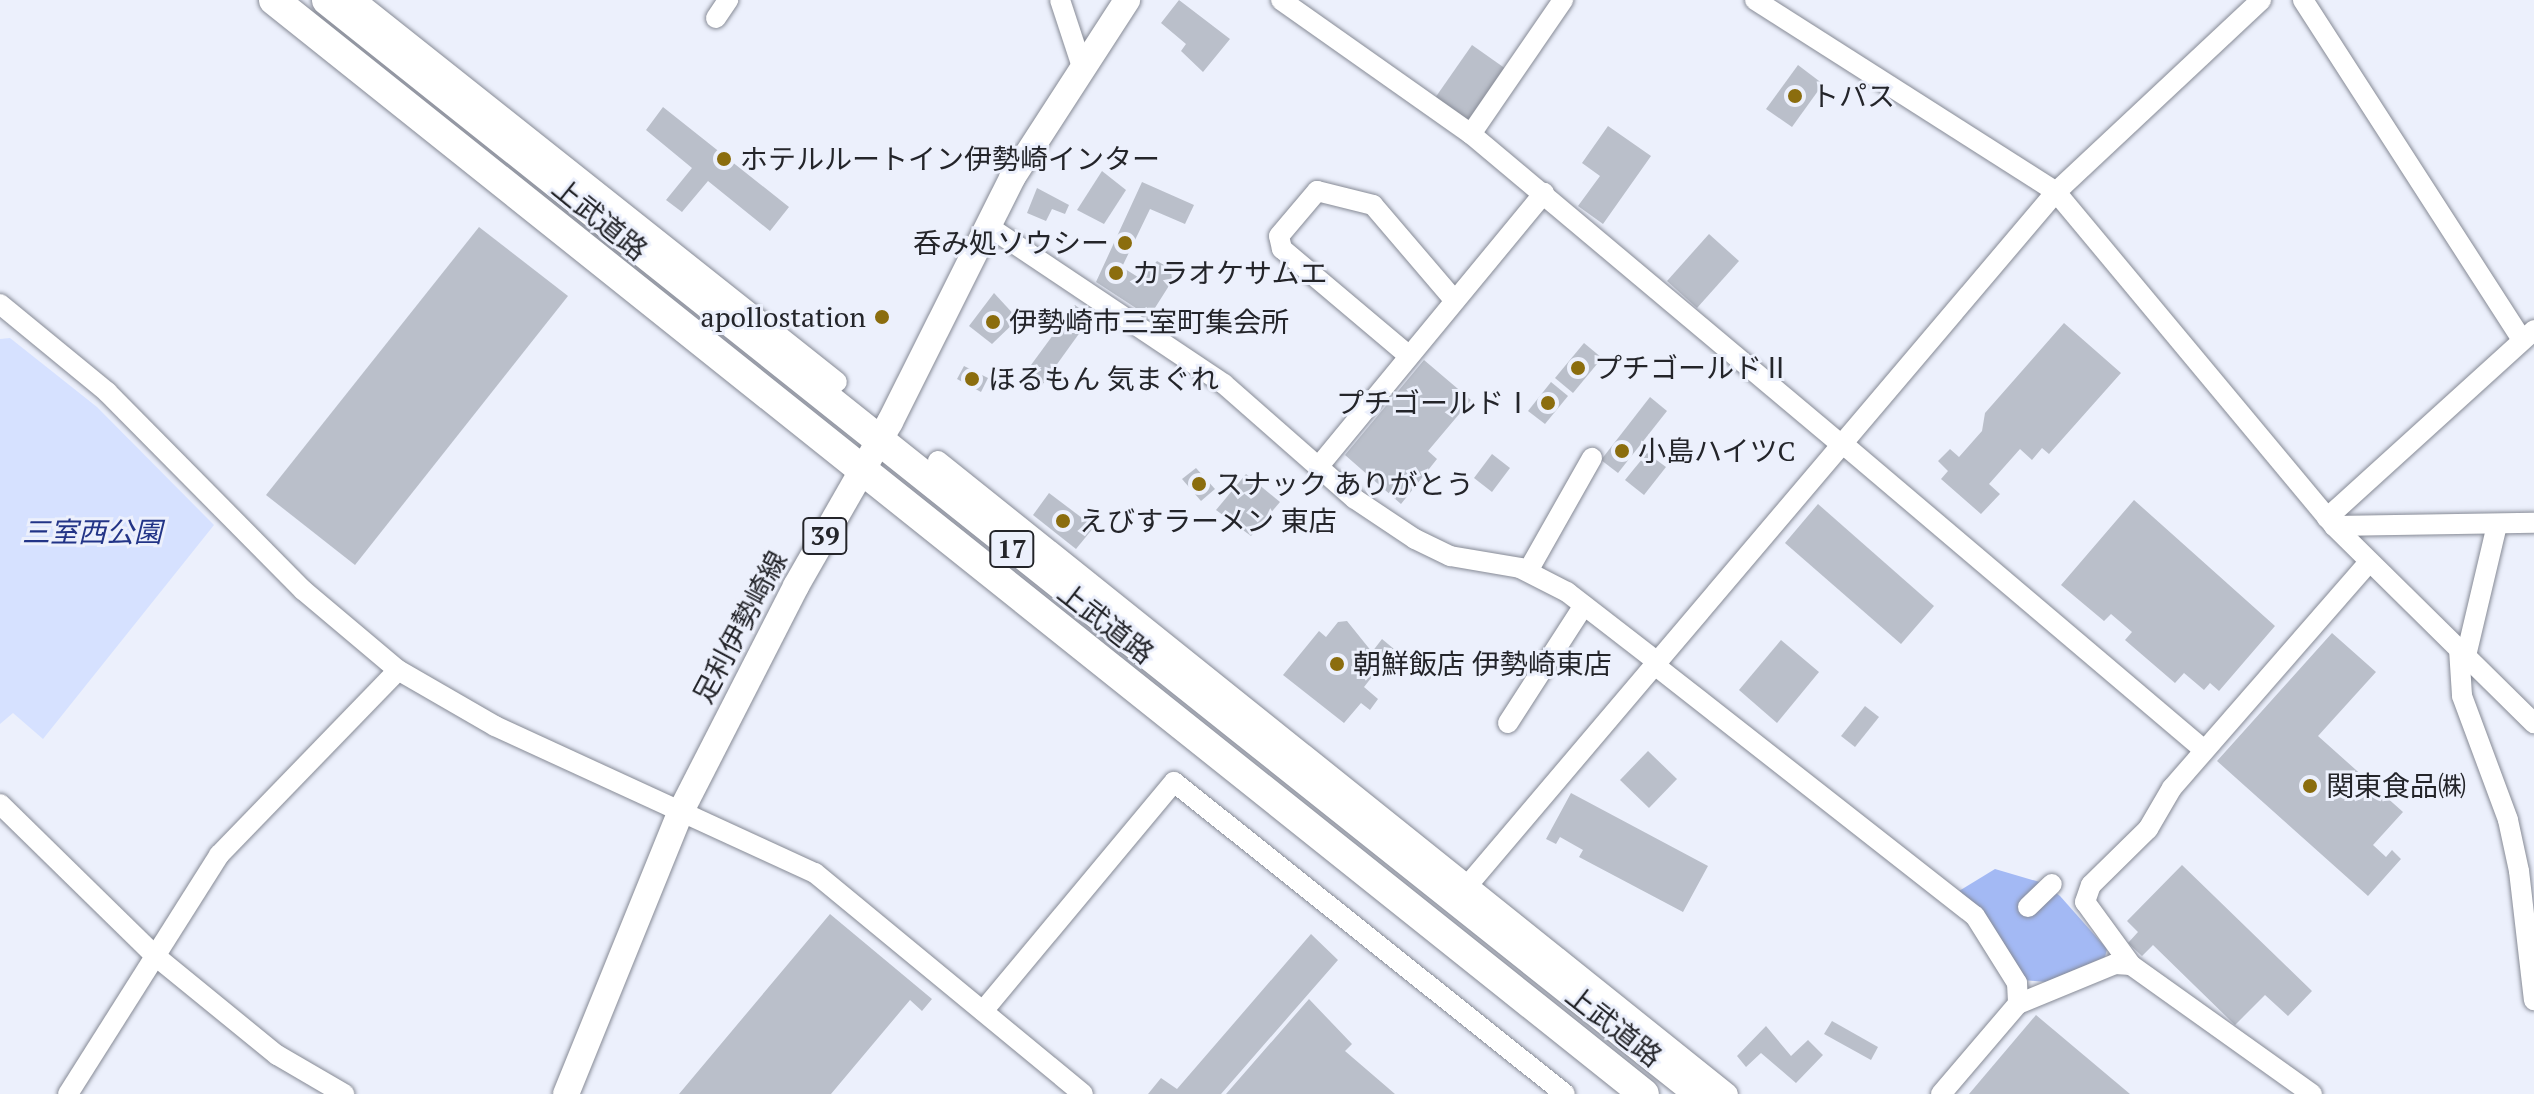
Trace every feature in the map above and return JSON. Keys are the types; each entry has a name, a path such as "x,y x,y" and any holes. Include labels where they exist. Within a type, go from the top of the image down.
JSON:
{"highway":[{"name":"上武道路","path":"274,0 870,455 1644,1094"},
{"name":"上武道路","path":"327,0 701,300 870,455 1035,567 1700,1094"}],"main road":[{"name":"足利伊勢崎線","path":"566,1094 682,809 991,228 1012,178 1127,0"}],"street":[{"path":"356,0 837,382"},
{"path":"716,18 728,0"},
{"path":"1060,0 1082,67"},
{"path":"1281,0 1471,134 1544,193 2204,750"},
{"path":"1471,134 1563,0"},
{"path":"1755,0 2056,192 2330,522 2368,563 2534,723"},
{"path":"1468,885 2056,192 2261,0"},
{"path":"2303,0 2528,335 2330,522"},
{"path":"1408,355 1282,249 1279,236 1317,191 1373,205 1454,300"},
{"path":"1319,466 1544,193"},
{"path":"991,228 1224,384 1319,466 1415,539 1450,556 1528,571 1584,605 1975,916 2017,983 2018,1004"},
{"path":"691,267 701,300"},
{"path":"0,304 107,392 303,590 398,670 495,726 682,809 815,873 1083,1094"},
{"path":"1528,571 1592,458"},
{"path":"938,461 1728,1094"},
{"path":"2330,522 2534,523"},
{"path":"2497,525 2462,652 2462,696 2514,846 2534,1000"},
{"path":"2312,1094 2131,965 2085,902 2091,885 2148,829 2204,750 2368,563"},
{"path":"1035,567 1074,568"},
{"path":"1508,723 1584,605"},
{"path":"68,1094 153,954 219,855 398,670"},
{"path":"983,1011 1174,782 1565,1094"},
{"path":"0,804 153,954 277,1055 344,1094"},
{"path":"2028,907 2052,884"},
{"path":"1941,1094 2018,1004 2115,964 2131,965"}],"green space":[{"name":"三室西公園","path":"10,338 97,407 214,525 43,739 13,713 0,724 0,339"}],"water":[{"path":"1995,869 2043,883 2060,896 2107,949 2105,957 2046,982 2023,980 1959,891"}],"building":[{"path":"1179,0 1230,39 1203,72 1181,51 1186,44 1161,23"},
{"path":"1472,45 1506,69 1469,124 1435,98"},
{"name":"トパス","path":"1798,65 1823,84 1792,127 1766,109"},
{"path":"663,107 789,207 770,231 708,181 682,212 666,200 692,168 646,130"},
{"path":"1608,126 1651,156 1603,224 1578,206 1600,176 1582,163"},
{"path":"1102,171 1126,190 1104,224 1077,210"},
{"path":"1142,182 1194,205 1185,224 1150,209 1122,267 1141,279 1157,261 1171,269 1172,281 1153,311 1146,307 1142,312 1096,282"},
{"path":"1037,188 1069,205 1065,214 1052,209 1046,221 1027,213"},
{"path":"479,227 568,296 355,565 266,495"},
{"path":"1709,234 1739,261 1697,308 1667,281"},
{"name":"伊勢崎市三室町集会所","path":"994,293 1018,319 992,344 969,326"},
{"path":"1075,305 1091,317 1037,392 1020,380"},
{"path":"2064,323 2121,373 2049,454 2042,448 2032,460 2020,449 1989,484 2000,494 1981,514 1941,479 1948,471 1938,461 1950,449 1959,457 1982,431 1985,413"},
{"name":"プチゴールドⅡ","path":"1584,343 1602,358 1573,393 1555,378"},
{"path":"1424,360 1471,400 1428,451 1437,459 1401,504 1345,455"},
{"name":"ほるもん 気まぐれ","path":"964,366 988,378 981,392 957,379"},
{"name":"プチゴールドⅠ","path":"1551,382 1568,396 1545,424 1528,411"},
{"path":"1650,397 1667,411 1618,473 1601,460"},
{"path":"1647,453 1666,467 1644,495 1625,480"},
{"path":"1492,454 1510,468 1492,492 1474,478"},
{"name":"スナック ありがとう","path":"1196,468 1215,489 1201,501 1182,479"},
{"path":"1246,474 1280,502 1251,536 1216,510"},
{"name":"えびすラーメン 東店","path":"1049,493 1094,527 1076,549 1033,515"},
{"path":"2134,500 2275,626 2219,691 2210,683 2204,690 2184,673 2175,683 2125,640 2132,632 2111,614 2104,621 2061,585"},
{"path":"1818,504 1934,606 1901,644 1785,543"},
{"name":"朝鮮飯店 伊勢崎東店","path":"1347,621 1372,652 1382,639 1394,649 1364,687 1378,699 1370,710 1361,703 1344,723 1283,675 1319,631 1326,637 1338,622"},
{"name":"関東食品㈱","path":"2332,633 2376,672 2318,736 2403,812 2373,845 2386,857 2392,850 2401,859 2368,896 2217,761"},
{"path":"1781,640 1819,672 1777,723 1739,690"},
{"path":"1865,706 1879,717 1855,747 1841,736"},
{"path":"1648,751 1677,779 1649,808 1620,780"},
{"path":"1571,793 1708,866 1683,912 1579,857 1583,850 1560,837 1556,844 1546,839"},
{"path":"2182,865 2312,991 2288,1016 2265,995 2235,1025 2153,945 2142,956 2128,943 2138,932 2127,921"},
{"path":"830,914 932,999 922,1011 910,1000 831,1094 679,1094"},
{"path":"1311,934 1338,960 1221,1094 1148,1094 1161,1078 1177,1089"},
{"path":"1309,999 1352,1044 1345,1051 1395,1094 1226,1094"},
{"path":"2036,1015 2130,1094 1969,1094"},
{"path":"1832,1021 1878,1047 1871,1060 1824,1034"},
{"path":"1766,1026 1791,1056 1808,1040 1823,1055 1796,1083 1761,1053 1746,1067 1737,1056"}],"place":[{"name":"トパス","path":"1795,96"},
{"name":"ホテルルートイン伊勢崎インター","path":"724,159"},
{"name":"呑み処ソウシー","path":"1125,243"},
{"name":"カラオケサムエ","path":"1116,273"},
{"name":"apollostation","path":"882,317"},
{"name":"伊勢崎市三室町集会所","path":"993,322"},
{"name":"プチゴールドⅡ","path":"1578,368"},
{"name":"ほるもん 気まぐれ","path":"972,379"},
{"name":"プチゴールドⅠ","path":"1548,403"},
{"name":"小島ハイツC","path":"1622,451"},
{"name":"スナック ありがとう","path":"1199,484"},
{"name":"えびすラーメン 東店","path":"1063,521"},
{"name":"朝鮮飯店 伊勢崎東店","path":"1337,664"},
{"name":"関東食品㈱","path":"2310,786"}]}
